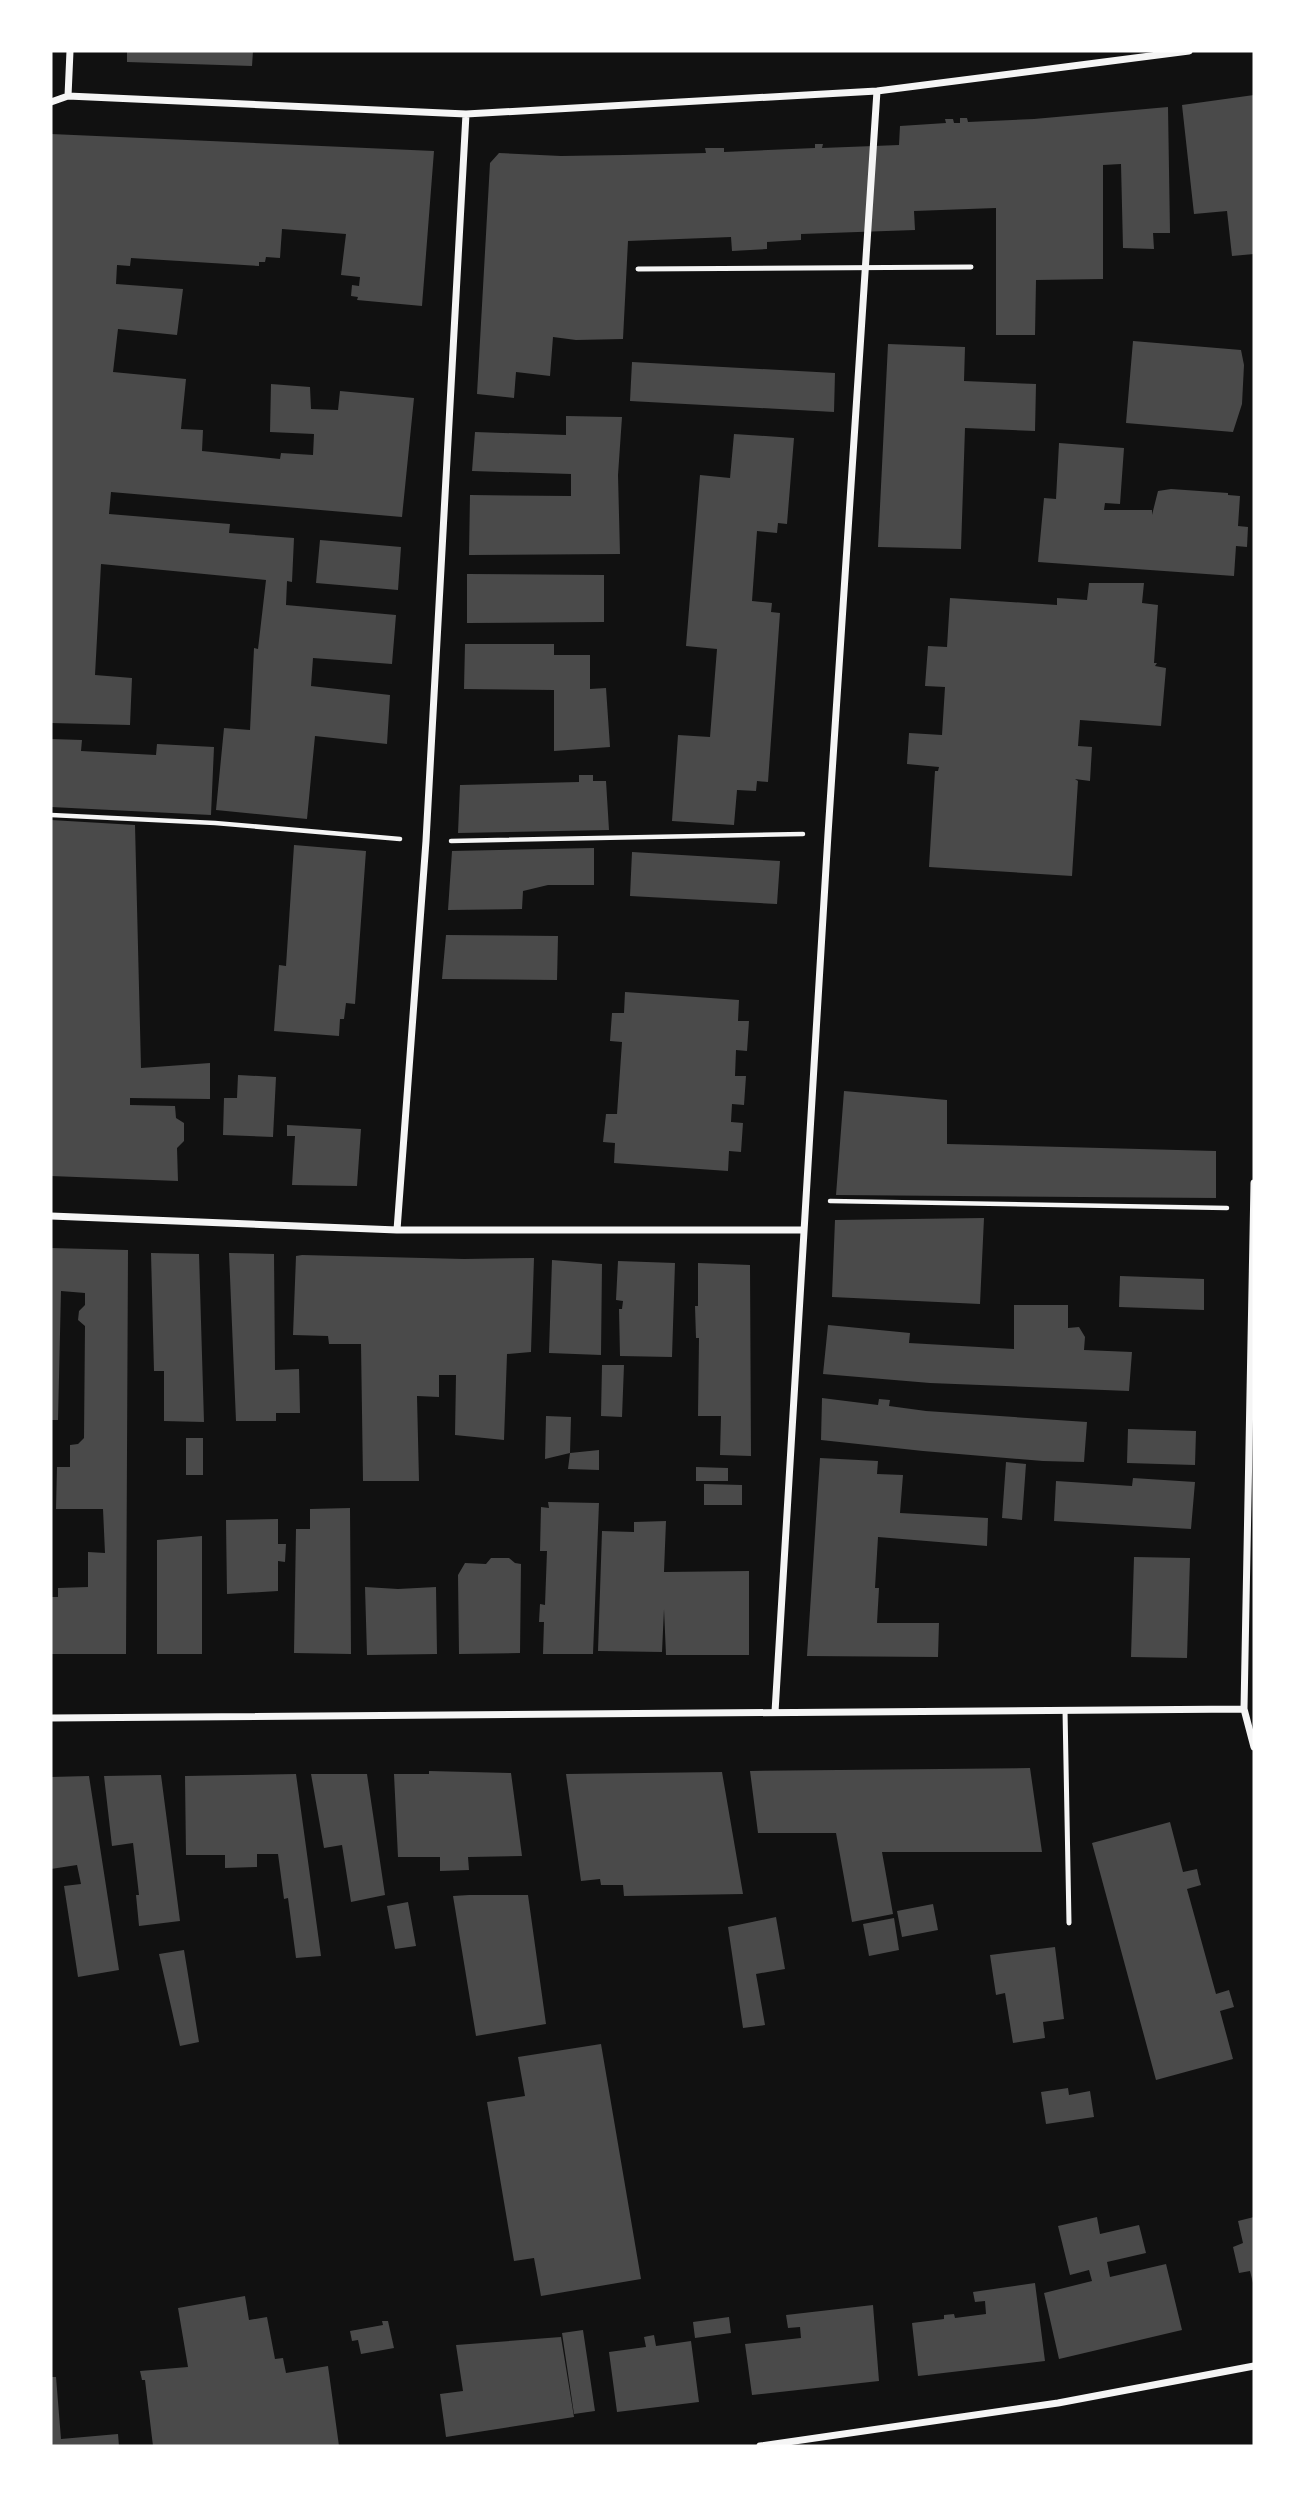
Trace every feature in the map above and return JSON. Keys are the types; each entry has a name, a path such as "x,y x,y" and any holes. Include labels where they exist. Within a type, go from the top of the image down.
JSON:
{"street":[{"path":"68,96 70,51"},
{"path":"51,102 68,96 466,114 877,91 1189,51"},
{"path":"775,1712 877,91"},
{"path":"397,1230 426,841 466,114"},
{"path":"1254,1183 1244,1709 1254,1747"},
{"path":"51,1216 397,1230 804,1230"},
{"path":"51,1718 1244,1709"},
{"path":"760,2446 1058,2403 1254,2366"}],"lane":[{"path":"638,269 971,267"},
{"path":"1065,1710 1069,1923"}],"path":[{"path":"822,1201 1252,1208"}],"building":[{"path":"127,51 253,51 252,66 127,62"},
{"path":"1254,95 1254,254 1232,256 1227,211 1194,214 1182,105"},
{"path":"1168,107 1170,233 1153,233 1154,249 1123,248 1121,164 1103,165 1103,279 1036,280 1035,335 996,335 996,208 914,211 915,230 801,234 801,240 767,242 767,249 732,251 731,237 628,241 623,339 576,340 553,337 550,376 516,372 514,398 477,394 490,163 499,153 624,155 706,153 705,148 724,148 724,152 815,148 815,144 823,144 822,148 899,145 900,126 946,123 945,119 960,123 960,118 967,118 968,122 1034,119"},
{"path":"51,134 434,151 422,306 357,300 358,297 351,296 352,285 359,286 360,277 341,275 346,234 282,229 280,258 266,257 265,262 259,262 259,266 131,258 130,266 117,265 116,284 183,289 177,335 118,329 113,372 186,379 181,429 203,430 202,451 280,459 281,453 313,455 314,434 270,432 271,384 310,387 311,409 338,410 340,391 414,398 402,517 111,492 109,514 230,524 229,533 294,538 292,582 287,581 286,605 396,615 392,664 313,658 311,686 390,695 387,744 315,736 307,819 216,810 224,728 250,730 254,648 258,649 266,580 101,564 95,675 132,678 130,725 51,723"},
{"path":"1133,341 1241,350 1244,365 1242,404 1233,432 1126,423"},
{"path":"888,344 965,347 964,381 1036,384 1035,431 965,428 961,549 878,547"},
{"path":"632,362 835,373 834,412 630,401"},
{"path":"566,416 622,417 618,475 620,554 469,555 470,495 571,496 571,474 472,471 475,432 566,435"},
{"path":"734,434 794,438 787,524 778,523 777,533 757,531 752,601 772,603 771,612 780,613 768,782 757,781 756,791 737,790 734,825 672,821 678,735 710,737 717,649 686,646 700,475 730,478"},
{"path":"1059,443 1124,448 1120,504 1105,503 1104,510 1152,510 1152,515 1158,491 1171,489 1240,496 1238,526 1248,527 1247,547 1236,546 1234,576 1038,562 1044,498 1056,499"},
{"path":"320,540 401,547 398,590 316,583"},
{"path":"467,574 604,575 604,622 467,623"},
{"path":"1089,583 1144,583 1142,603 1158,605 1154,663 1157,663 1155,666 1166,668 1161,726 1080,720 1078,746 1092,747 1090,781 1075,779 1078,781 1072,876 929,867 935,771 938,771 939,767 907,764 909,733 942,735 945,687 925,686 928,646 947,647 950,598 1057,605 1057,598 1087,600"},
{"path":"465,644 554,644 554,655 590,655 590,689 606,688 610,747 554,751 554,690 464,689"},
{"path":"51,739 82,740 81,751 156,755 157,744 214,747 211,815 51,807"},
{"path":"579,775 593,775 593,781 606,781 609,830 458,833 460,785 579,782"},
{"path":"51,820 135,825 141,1068 210,1063 210,1099 130,1098 130,1105 175,1106 176,1118 184,1123 184,1141 177,1148 178,1181 51,1176"},
{"path":"294,845 366,851 355,1004 346,1003 344,1019 340,1019 339,1036 274,1031 279,965 286,966"},
{"path":"594,848 594,885 548,885 523,891 522,909 448,910 452,851"},
{"path":"632,852 780,861 777,904 630,896"},
{"path":"446,935 558,936 557,980 442,979"},
{"path":"625,992 739,1000 738,1021 749,1021 747,1051 736,1050 735,1076 746,1076 744,1105 732,1104 731,1122 743,1123 741,1152 729,1151 728,1171 614,1163 615,1143 603,1142 606,1114 617,1114 622,1042 610,1041 612,1013 624,1013"},
{"path":"238,1075 276,1077 273,1137 223,1135 224,1098 237,1098"},
{"path":"844,1091 947,1100 947,1144 1216,1151 1216,1198 836,1195"},
{"path":"287,1125 361,1129 357,1186 292,1185 295,1136 287,1136"},
{"path":"984,1218 980,1304 832,1297 835,1220"},
{"path":"51,1248 128,1250 126,1654 51,1654 51,1597 58,1597 58,1588 88,1587 88,1552 105,1553 103,1509 56,1509 57,1467 70,1467 70,1445 78,1444 84,1438 85,1326 78,1320 79,1311 85,1305 85,1293 61,1291 58,1420 51,1420"},
{"path":"151,1253 199,1254 204,1422 164,1421 164,1371 154,1371"},
{"path":"229,1253 274,1254 275,1370 299,1369 300,1413 276,1413 276,1421 236,1421"},
{"path":"296,1256 534,1258 531,1352 507,1354 504,1440 455,1435 456,1375 439,1375 439,1397 417,1396 419,1481 363,1481 361,1344 329,1344 328,1336 293,1335"},
{"path":"552,1260 602,1264 601,1355 549,1353"},
{"path":"618,1261 675,1263 672,1357 620,1356 619,1309 622,1309 623,1301 616,1300"},
{"path":"698,1263 750,1265 751,1456 720,1455 721,1416 698,1416 699,1338 696,1338 695,1306 698,1306"},
{"path":"1120,1276 1204,1279 1204,1310 1119,1307"},
{"path":"1014,1305 1068,1305 1068,1328 1079,1327 1085,1337 1084,1350 1132,1352 1129,1391 930,1383 823,1374 828,1325 910,1333 909,1343 1014,1349"},
{"path":"602,1365 624,1365 622,1417 601,1416"},
{"path":"822,1398 878,1405 879,1399 890,1400 889,1406 926,1411 1087,1422 1084,1462 923,1451 821,1440"},
{"path":"546,1416 571,1417 570,1453 545,1459"},
{"path":"1128,1429 1196,1431 1195,1465 1127,1463"},
{"path":"186,1438 203,1438 203,1475 186,1475"},
{"path":"599,1450 599,1470 568,1469 570,1453"},
{"path":"820,1458 878,1461 877,1474 903,1475 900,1513 988,1518 987,1546 878,1537 875,1588 879,1588 877,1623 939,1623 938,1657 807,1656"},
{"path":"1006,1462 1026,1464 1022,1520 1002,1518"},
{"path":"696,1467 728,1468 728,1481 696,1481"},
{"path":"1133,1478 1195,1482 1191,1529 1054,1521 1056,1481 1132,1486"},
{"path":"704,1484 742,1485 742,1505 704,1505"},
{"path":"548,1502 599,1503 593,1654 543,1654 544,1622 539,1622 540,1604 545,1605 547,1551 540,1551 541,1507 549,1508"},
{"path":"350,1508 351,1654 294,1653 296,1529 310,1529 310,1509"},
{"path":"278,1519 278,1544 286,1544 285,1562 278,1561 278,1591 227,1594 226,1520"},
{"path":"666,1521 664,1572 749,1571 749,1655 666,1655 664,1609 662,1652 598,1651 602,1531 634,1532 634,1522"},
{"path":"202,1536 202,1654 157,1654 157,1540"},
{"path":"1134,1557 1190,1558 1187,1658 1131,1657"},
{"path":"491,1558 509,1558 521,1564 520,1653 459,1654 458,1575 465,1563 486,1564"},
{"path":"365,1587 436,1587 437,1654 367,1655"},
{"path":"1030,1768 1042,1852 882,1852 893,1914 852,1922 836,1833 758,1833 750,1771"},
{"path":"429,1771 511,1773 522,1856 468,1857 469,1870 440,1871 440,1857 398,1857 394,1774 429,1774"},
{"path":"722,1772 743,1894 624,1896 623,1885 601,1885 600,1879 581,1881 566,1774"},
{"path":"296,1774 321,1956 296,1958 288,1898 284,1899 278,1854 257,1854 257,1867 225,1868 225,1855 186,1855 185,1776"},
{"path":"311,1774 367,1774 385,1895 351,1902 342,1845 324,1848"},
{"path":"161,1775 180,1921 139,1926 136,1895 139,1895 133,1843 112,1846 104,1776"},
{"path":"89,1776 119,1970 78,1977 64,1886 81,1884 77,1865 51,1869 51,1777"},
{"path":"1170,1822 1183,1872 1197,1869 1201,1885 1187,1889 1216,1994 1229,1990 1234,2007 1220,2011 1233,2059 1156,2080 1092,1843"},
{"path":"528,1895 546,2024 476,2036 453,1896"},
{"path":"408,1902 416,1946 395,1949 387,1906"},
{"path":"933,1904 938,1930 902,1937 897,1911"},
{"path":"776,1917 785,1969 756,1974 765,2025 743,2028 728,1927"},
{"path":"894,1918 899,1950 869,1956 863,1924"},
{"path":"1055,1947 1064,2019 1043,2022 1045,2038 1013,2043 1005,1993 996,1995 990,1955"},
{"path":"184,1950 199,2042 180,2046 159,1954"},
{"path":"601,2044 641,2279 541,2296 534,2258 514,2261 487,2102 525,2096 518,2057"},
{"path":"1068,2088 1069,2095 1090,2091 1094,2117 1046,2124 1041,2092"},
{"path":"1097,2217 1100,2234 1139,2225 1146,2253 1107,2262 1110,2277 1166,2264 1182,2330 1059,2359 1044,2293 1092,2281 1089,2270 1070,2275 1058,2226"},
{"path":"1254,2217 1253,2283 1250,2271 1239,2273 1233,2247 1243,2243 1238,2221"},
{"path":"1035,2283 1045,2361 918,2376 912,2323 944,2319 944,2315 954,2314 955,2318 986,2314 985,2301 975,2302 973,2292"},
{"path":"245,2296 249,2320 267,2317 275,2359 283,2358 286,2373 328,2366 339,2446 153,2446 145,2380 142,2380 140,2371 188,2367 178,2308"},
{"path":"873,2305 879,2381 752,2395 745,2344 801,2338 800,2327 788,2328 786,2315"},
{"path":"729,2317 731,2333 695,2338 693,2322"},
{"path":"382,2321 388,2321 394,2348 361,2354 358,2340 352,2341 350,2331 383,2325"},
{"path":"583,2330 595,2411 574,2414 562,2333"},
{"path":"654,2335 656,2346 691,2341 699,2402 617,2412 609,2352 646,2347 644,2337"},
{"path":"561,2337 574,2417 446,2437 440,2394 463,2391 456,2345"},
{"path":"51,2377 56,2377 61,2439 118,2434 119,2446 51,2446"}]}
